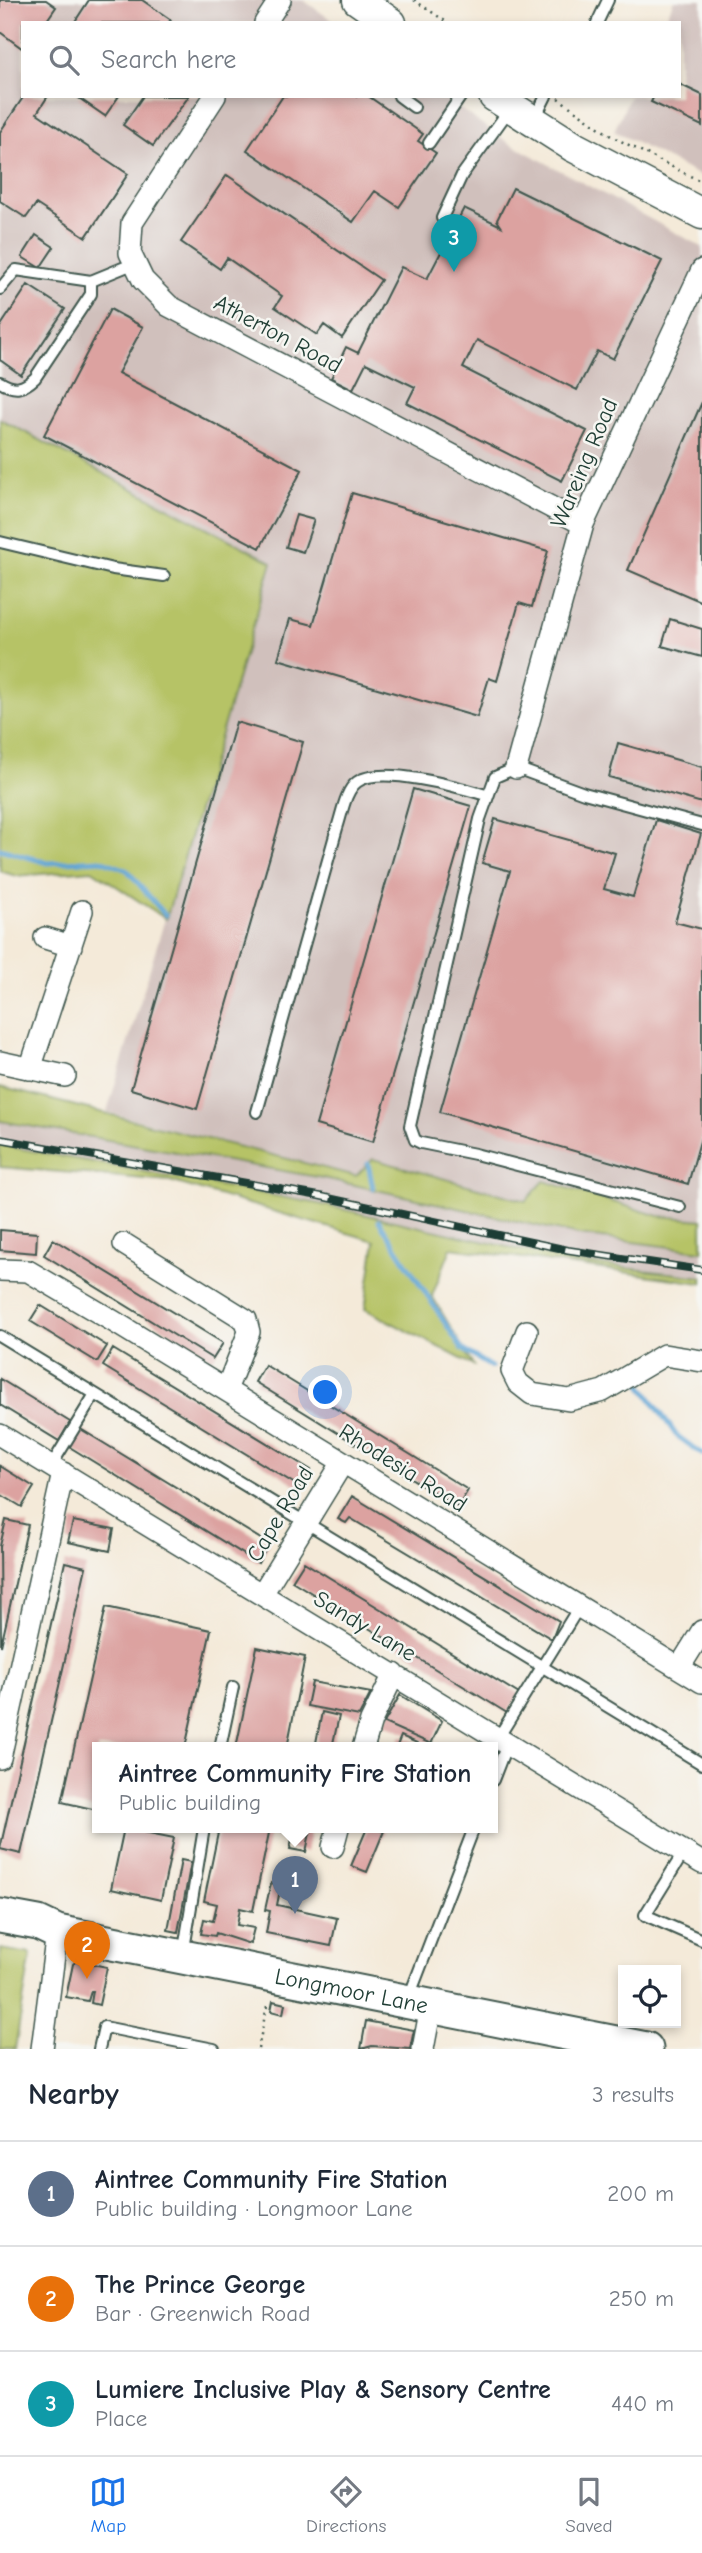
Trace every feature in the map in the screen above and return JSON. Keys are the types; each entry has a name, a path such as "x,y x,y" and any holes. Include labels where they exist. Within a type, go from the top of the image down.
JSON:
{"main road":[{"name":"Longmoor Lane","path":"0,1916 38,1923 57,1933 419,2005 544,2039 646,2049"},
{"name":"Longmoor Lane","path":"0,1938 33,1944 57,1933"}],"street":[{"path":"266,21 280,0"},
{"name":"Atherton Road","path":"214,98 132,223 130,253 142,280 169,306 583,524"},
{"path":"512,109 702,214"},
{"name":"Wareing Road","path":"516,768 583,524 702,270"},
{"path":"30,1069 82,911"},
{"path":"45,938 71,946"},
{"path":"0,1062 65,1076"},
{"path":"124,1244 246,1320 249,1332 226,1390"},
{"name":"Rhodesia Road","path":"0,1270 28,1271 702,1682"},
{"path":"527,1331 512,1371 524,1390 544,1398 569,1399 592,1395 664,1355 702,1362"},
{"name":"Sandy Lane","path":"0,1435 693,1857"},
{"name":"Cape Road","path":"262,1594 343,1462"},
{"path":"0,1758 57,1470"},
{"path":"679,1668 702,1630"},
{"path":"365,1742 371,1721 394,1675"},
{"path":"42,2049 57,1933"},
{"path":"419,2005 423,2049"}],"lane":[{"path":"598,21 608,0"},
{"path":"402,98 414,107"},
{"path":"429,143 460,98"},
{"path":"442,218 462,175 512,109 541,98"},
{"path":"0,289 16,270 90,281 135,263"},
{"path":"0,382 10,388 24,388 35,378 91,294 90,281"},
{"path":"0,542 113,569 164,576"},
{"path":"680,1207 415,1140 410,1126 486,795 495,777 516,768 584,793 702,825"},
{"path":"257,1112 337,828 347,798 356,782 378,775 399,775 486,795"},
{"path":"0,1336 702,1764"},
{"path":"57,1470 94,1394"},
{"path":"498,1760 503,1741 542,1667 579,1606"},
{"path":"221,1742 233,1687"},
{"path":"182,1957 203,1833"},
{"path":"419,2005 472,1833"},
{"path":"693,1857 645,1915 702,1940"},
{"path":"99,2049 104,2028 214,2049"}],"path":[{"path":"414,0 445,21"},
{"path":"558,98 611,136 702,182"},
{"path":"258,2049 274,1976"}],"shaded area":[{"path":"0,0 303,0 333,21 21,21 21,98 445,98 509,143 702,247 702,1220 659,1216 544,1181 526,1201 373,1159 356,1176 107,1112 272,562 0,419"},
{"path":"674,0 702,0 702,177 614,131 629,98 681,98 681,21 665,21"},
{"path":"0,1121 323,1178 579,1235 702,1251 702,1277 574,1262 319,1204 0,1145"}],"green space":[{"path":"0,419 272,562 166,919 92,870 16,876 0,871"},
{"path":"0,1087 356,1176 373,1159 526,1201 544,1181 659,1216 702,1220 702,1251 579,1235 323,1178 0,1121"},
{"path":"0,1145 319,1204 574,1262 702,1277 702,1283 451,1248 432,1296 473,1365 365,1309 375,1241 170,1181 0,1167"},
{"path":"0,1949 31,1954 15,2049 0,2049"}],"building":[{"path":"0,0 46,0 56,7 46,21 21,21 21,48 0,32"},
{"path":"89,0 142,0 171,20 170,21 75,21"},
{"path":"681,85 702,95 702,126 651,102 653,98 681,98"},
{"path":"23,98 47,98 37,113 128,174 86,237 36,204 26,218 0,201 0,132"},
{"path":"79,98 118,98 105,116"},
{"path":"142,98 188,98 153,146 123,125"},
{"path":"282,98 371,98 423,134 418,141 436,153 399,207 375,191 353,222 247,150"},
{"path":"227,175 381,280 342,338 324,325 317,335 275,307 282,296 227,258 220,269 181,242"},
{"path":"513,188 662,261 613,359 597,351 577,390 477,340 463,368 587,431 562,481 407,403 415,387 366,363 353,389 331,378 346,347 358,353 401,267 427,279 464,208 501,226 497,220"},
{"path":"36,235 54,247 40,268 22,257"},
{"path":"28,285 65,309 21,375 0,360 0,327"},
{"path":"110,309 143,327 118,373 302,470 260,548 44,435"},
{"path":"702,402 702,602 628,570"},
{"path":"352,493 548,551 532,607 519,603 497,681 489,678 477,717 278,659 290,619 313,625"},
{"path":"296,515 314,520 303,552 286,547"},
{"path":"670,619 702,629 702,657 662,646"},
{"path":"236,722 303,742 197,1109 131,1089"},
{"path":"618,743 702,767 702,803 609,777"},
{"path":"413,789 471,806 373,1142 316,1125"},
{"path":"495,819 615,853 604,889 633,897 656,820 701,834 675,922 702,929 702,1134 688,1184 440,1112 510,871 482,863"},
{"path":"0,1230 37,1233 36,1253 0,1250"},
{"path":"53,1239 223,1343 213,1359 44,1255"},
{"path":"40,1305 107,1346 97,1362 30,1321"},
{"path":"113,1349 311,1470 300,1487 103,1366"},
{"path":"265,1365 468,1490 458,1507 255,1382"},
{"path":"0,1379 70,1422 59,1441 0,1405"},
{"path":"79,1428 269,1544 258,1563 68,1446"},
{"path":"0,1466 34,1487 22,1507 0,1494"},
{"path":"352,1496 559,1621 552,1639 350,1518 346,1523 338,1519"},
{"path":"6,1520 28,1525 1,1646 0,1546"},
{"path":"73,1521 114,1529 110,1551 68,1542"},
{"path":"65,1562 86,1567 21,1854 0,1849"},
{"path":"304,1562 519,1694 507,1713 292,1581"},
{"path":"106,1607 211,1630 186,1742 92,1742 92,1809 62,1802"},
{"path":"257,1647 305,1657 288,1742 237,1742"},
{"path":"312,1682 371,1693 359,1716 307,1706"},
{"path":"400,1695 442,1721 432,1742 384,1723"},
{"path":"322,1712 339,1716 333,1742 316,1742"},
{"path":"401,1736 415,1742 398,1742"},
{"path":"123,1833 149,1833 174,1838 161,1900 111,1889"},
{"path":"218,1833 269,1833 253,1911 240,1908 237,1925 254,1928 250,1944 216,1933 215,1936 201,1934 204,1919 213,1921 217,1904 204,1901"},
{"path":"293,1833 310,1833 306,1852 290,1849"},
{"path":"365,1833 383,1833 367,1872 351,1866"},
{"path":"181,1860 191,1862 178,1932 168,1930"},
{"path":"271,1883 281,1885 277,1905 337,1918 331,1946 266,1933 270,1911 265,1910"},
{"path":"77,1961 107,1967 99,2005 91,2003 93,1991 88,2001 66,1997 73,1964"},
{"path":"273,2001 285,2004 283,2014 271,2011"},
{"path":"366,2021 414,2030 410,2049 372,2046 361,2049"}],"waterway":[{"path":"0,849 48,863 101,860 127,870 165,915"},
{"path":"368,1164 373,1188"},
{"path":"379,1221 462,1349 491,1367"},
{"path":"640,1383 676,1435 702,1454"}],"railway":[{"path":"0,1139 319,1196 568,1250 702,1270"}],"place":[{"name":"Lumiere Inclusive Play & Sensory Centre","path":"454,272"},
{"name":"Aintree Community Fire Station","path":"295,1914"},
{"name":"The Prince George","path":"87,1979"}]}
